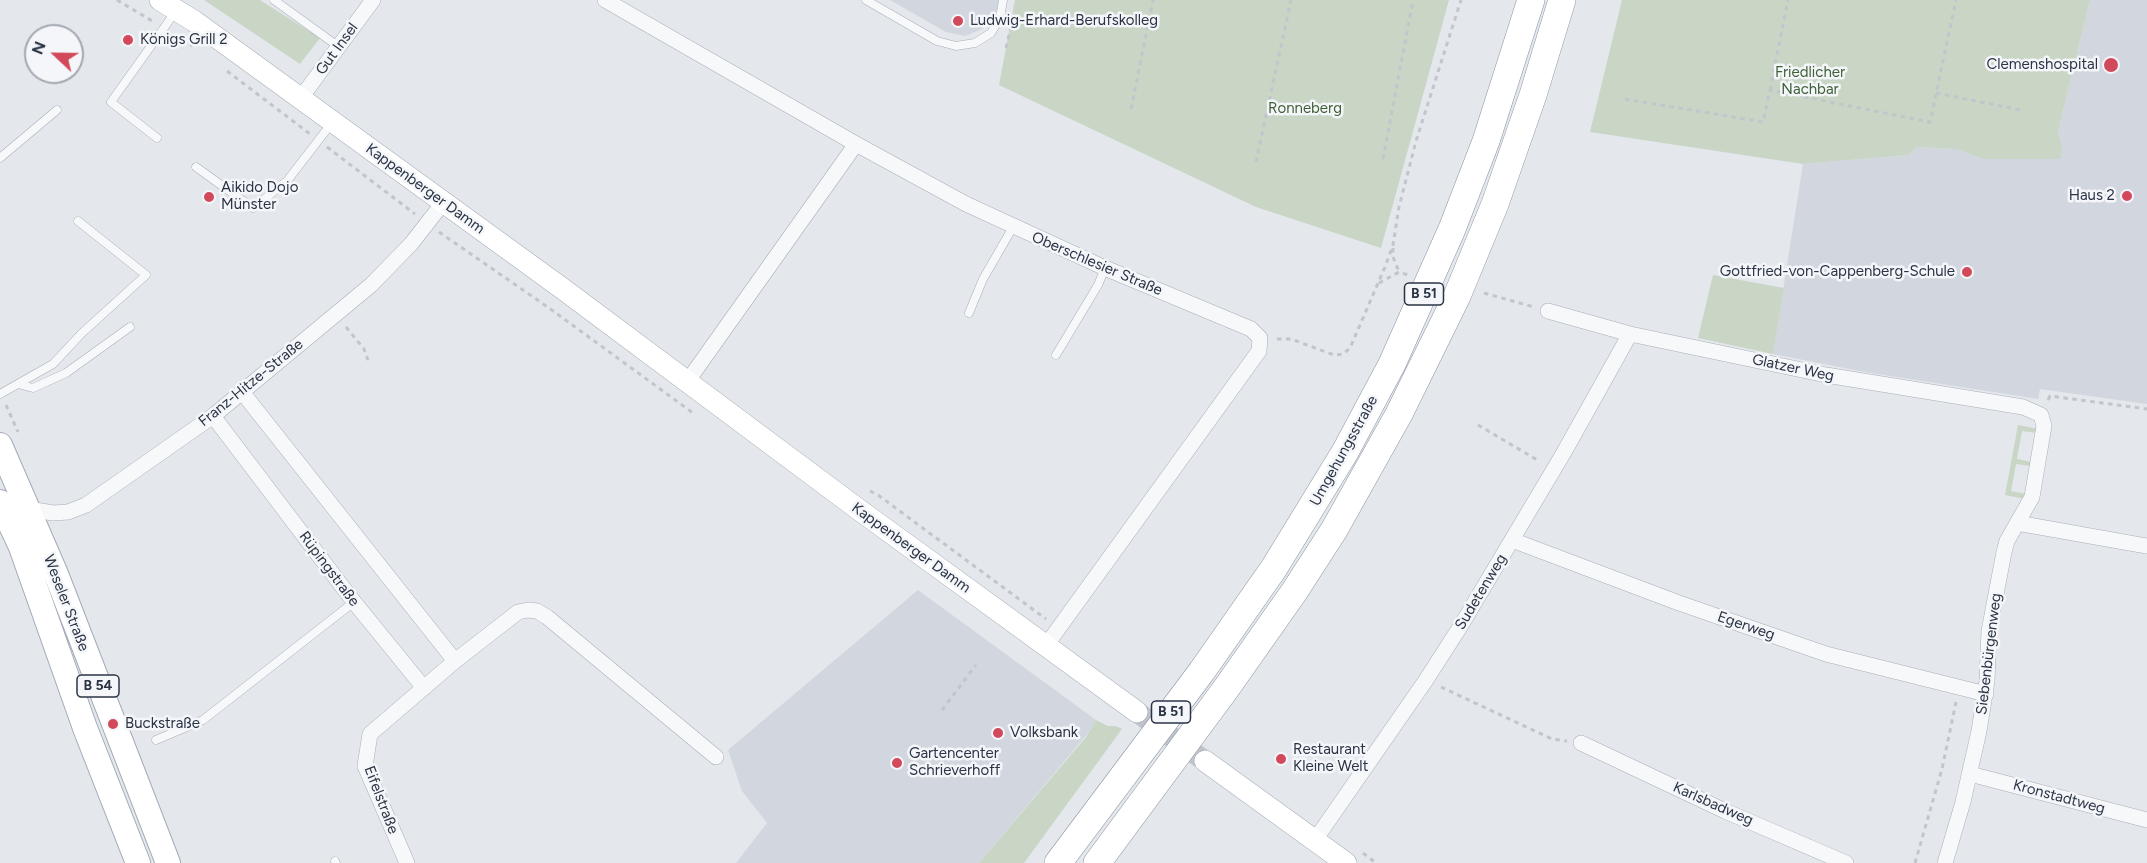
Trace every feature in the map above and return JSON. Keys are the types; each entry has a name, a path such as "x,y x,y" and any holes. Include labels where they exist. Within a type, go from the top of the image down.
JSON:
{"highway":[{"name":"Umgehungsstraße","path":"1058,860 1202,671 1267,578 1345,452 1400,346 1452,230 1486,141 1531,0"},
{"name":"Umgehungsstraße","path":"1149,794 1294,592 1334,530 1400,414 1457,296 1495,204 1533,95 1562,0"},
{"name":"B 51","path":"1097,863 1149,794"},
{"path":"1109,863 1149,794"}],"main road":[{"name":"Kappenberger Damm","path":"168,5 563,289 1045,647 1137,712"},
{"name":"Weseler Straße","path":"0,445 29,509 168,863"},
{"name":"Weseler Straße","path":"0,502 21,547 85,728 138,863"},
{"path":"1205,761 1346,863"}],"street":[{"name":"Gut Insel","path":"300,99 373,0"},
{"name":"Oberschlesier Straße","path":"605,0 856,144 966,204 1105,268 1251,329 1260,338"},
{"path":"687,382 856,144"},
{"name":"Franz-Hitze-Straße","path":"29,509 53,513 68,512 86,505 213,416 371,285 411,244 443,203"},
{"name":"Glatzer Weg","path":"1548,311 1630,334 1826,375 2022,407 2041,415"},
{"name":"Sudetenweg","path":"1315,840 1426,680 1554,469 1630,334"},
{"path":"1045,647 1259,351 1260,338"},
{"path":"242,392 455,661"},
{"name":"Siebenbürgenweg","path":"1945,863 1970,774 1986,694 1989,631 2007,541 2031,497 2044,426 2041,415"},
{"name":"Rüpingstraße","path":"213,416 354,602 424,688"},
{"path":"2017,523 2147,546"},
{"name":"Egerweg","path":"1512,540 1679,603 1826,654 1986,694"},
{"path":"424,688 518,612 537,611 716,757"},
{"name":"Eifelstraße","path":"407,863 365,766 370,734 424,688"},
{"name":"Karlsbadweg","path":"1581,743 1725,811 1846,863"},
{"name":"Kronstadtweg","path":"1970,774 2147,820"}],"lane":[{"path":"274,0 339,47"},
{"path":"866,0 937,41 956,46 975,43 990,33 1000,18 1003,0"},
{"path":"157,138 111,102 164,27 168,5"},
{"path":"0,158 57,110"},
{"path":"196,167 252,208 287,181 333,122"},
{"path":"0,394 53,364 82,333 146,275 78,221"},
{"path":"969,313 983,279 1013,227"},
{"path":"1056,355 1098,285 1105,268"},
{"path":"18,384 33,388 66,373 130,327"},
{"path":"156,740 203,720 354,602"}],"path":[{"path":"117,0 201,52"},
{"path":"1131,109 1153,0"},
{"path":"1256,162 1290,0"},
{"path":"1383,159 1413,0"},
{"path":"1260,338 1291,339 1335,355 1343,354 1350,348 1393,245 1399,207 1416,141 1461,0"},
{"path":"1625,99 1763,122 1788,0"},
{"path":"1770,90 1930,122 1956,0"},
{"path":"219,65 427,224 549,308 700,418"},
{"path":"1936,93 2021,110"},
{"path":"1393,245 1399,272"},
{"path":"1378,284 1399,272 1409,275"},
{"path":"1484,293 1548,311"},
{"path":"336,314 364,349 368,360"},
{"path":"2041,415 2050,396 2147,409"},
{"path":"1478,425 1554,469"},
{"path":"942,710 976,664"},
{"path":"1426,680 1552,739 1581,743"},
{"path":"1915,863 1942,769 1958,687"}],"shaded area":[{"name":"Ludwig-Erhard-Berufskolleg","path":"890,0 999,0 996,13 982,29 965,36 946,32"},
{"name":"Gottfried-von-Cappenberg-Schule","path":"2090,0 2147,0 2147,404 2040,389 2038,399 1865,372 1773,354 1803,164 1908,155 1917,147 1956,149 1985,159 2062,148 2058,131"},
{"path":"918,590 1096,720 1088,733 979,863 736,863 767,823 742,791 728,750"}],"green space":[{"path":"204,0 260,0 320,38 300,64"},
{"name":"Ronneberg","path":"1015,0 1449,0 1381,248 1256,207 999,85"},
{"name":"Friedlicher Nachbar","path":"1622,0 2090,0 2058,131 2062,148 2060,159 1984,159 1956,149 1917,147 1908,155 1803,164 1590,132"},
{"path":"1713,275 1784,288 1773,354 1698,338"},
{"path":"2018,425 2038,429 2037,433 2022,431 2017,459 2032,462 2031,466 2016,464 2011,491 2026,494 2025,499 2005,495"},
{"path":"1096,720 1122,729 1024,863 979,863 1086,737"}],"tunnel":[{"path":"1137,712 1205,761"}],"place":[{"name":"Ludwig-Erhard-Berufskolleg","path":"958,21"},
{"name":"Königs Grill 2","path":"128,40"},
{"name":"Clemenshospital","path":"2111,65"},
{"name":"Haus 2","path":"2127,196"},
{"name":"Aikido Dojo Münster","path":"209,197"},
{"name":"Gottfried-von-Cappenberg-Schule","path":"1967,272"},
{"name":"Buckstraße","path":"113,724"},
{"name":"Volksbank","path":"998,733"},
{"name":"Restaurant Kleine Welt","path":"1281,759"},
{"name":"Gartencenter Schrieverhoff","path":"897,763"}]}
